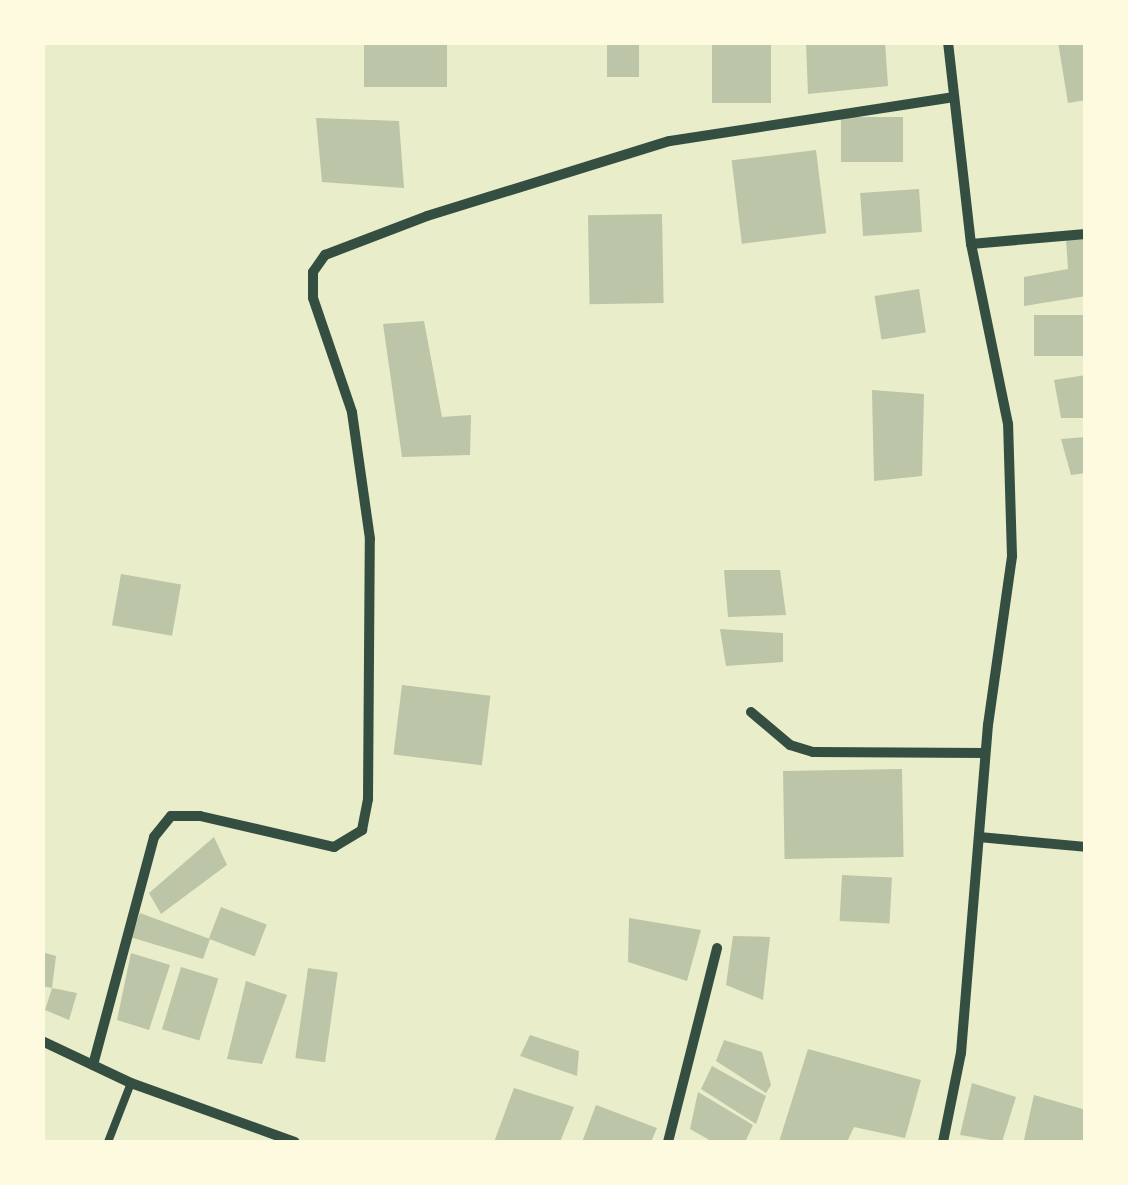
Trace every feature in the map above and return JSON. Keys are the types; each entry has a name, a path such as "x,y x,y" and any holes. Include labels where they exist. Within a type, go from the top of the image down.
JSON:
{"street":[{"path":"943,1142 961,1053 986,754 1012,556 1008,424 971,244 948,42"},
{"path":"93,1065 154,836 172,816 200,816 334,846 362,830 368,799 370,540 352,412 313,298 312,272 325,256 428,216 670,141 953,97"},
{"path":"971,244 1086,234"},
{"path":"751,712 790,744 813,752 986,754"},
{"path":"978,837 1086,847"},
{"path":"668,1142 717,948"},
{"path":"42,1041 131,1083 295,1142"}],"lane":[{"path":"108,1142 131,1083"}],"building":[{"path":"364,42 447,42 447,87 364,87"},
{"path":"607,42 639,42 639,77 607,77"},
{"path":"712,42 771,42 771,103 712,103"},
{"path":"806,42 885,42 888,86 808,94"},
{"path":"1058,42 1086,42 1086,100 1068,103"},
{"path":"841,117 903,117 903,162 841,162"},
{"path":"316,118 399,121 404,188 322,182"},
{"path":"816,150 826,233 742,244 732,160"},
{"path":"919,189 922,232 863,236 860,193"},
{"path":"662,214 664,303 590,304 588,215"},
{"path":"1086,238 1086,296 1024,306 1024,277 1068,269 1066,239"},
{"path":"919,289 926,332 881,339 875,296"},
{"path":"1034,315 1086,315 1086,356 1034,356"},
{"path":"424,321 442,417 471,415 470,455 402,457 383,324"},
{"path":"1086,375 1086,418 1061,418 1054,380"},
{"path":"872,390 924,394 922,476 874,481"},
{"path":"1086,437 1086,473 1071,475 1061,439"},
{"path":"724,570 780,570 786,615 728,617"},
{"path":"121,574 181,585 172,636 112,625"},
{"path":"720,629 783,633 783,662 726,666"},
{"path":"402,685 490,696 482,765 393,754"},
{"path":"902,769 904,857 785,859 783,771"},
{"path":"214,837 227,865 161,914 149,893"},
{"path":"842,875 892,878 890,924 840,921"},
{"path":"221,907 267,925 255,956 209,939"},
{"path":"140,913 210,939 203,959 130,937"},
{"path":"629,918 701,930 687,981 628,962"},
{"path":"733,936 770,937 763,1000 726,985"},
{"path":"42,952 56,956 52,988 42,986"},
{"path":"131,953 170,965 149,1030 117,1020"},
{"path":"181,967 218,978 199,1041 162,1029"},
{"path":"308,968 338,972 325,1062 295,1058"},
{"path":"246,981 287,995 262,1064 227,1059"},
{"path":"52,988 77,993 69,1020 45,1010"},
{"path":"530,1035 579,1051 577,1076 520,1056"},
{"path":"724,1040 762,1052 771,1085 766,1093 716,1061"},
{"path":"808,1049 921,1080 905,1138 854,1127 847,1142 779,1142"},
{"path":"712,1066 766,1096 756,1124 701,1089"},
{"path":"972,1083 1016,1097 1002,1142 960,1135"},
{"path":"514,1088 574,1107 560,1142 494,1142"},
{"path":"698,1092 753,1125 745,1142 713,1142 690,1129"},
{"path":"1034,1095 1086,1110 1086,1142 1024,1140"},
{"path":"596,1105 657,1128 651,1142 582,1142"}]}
